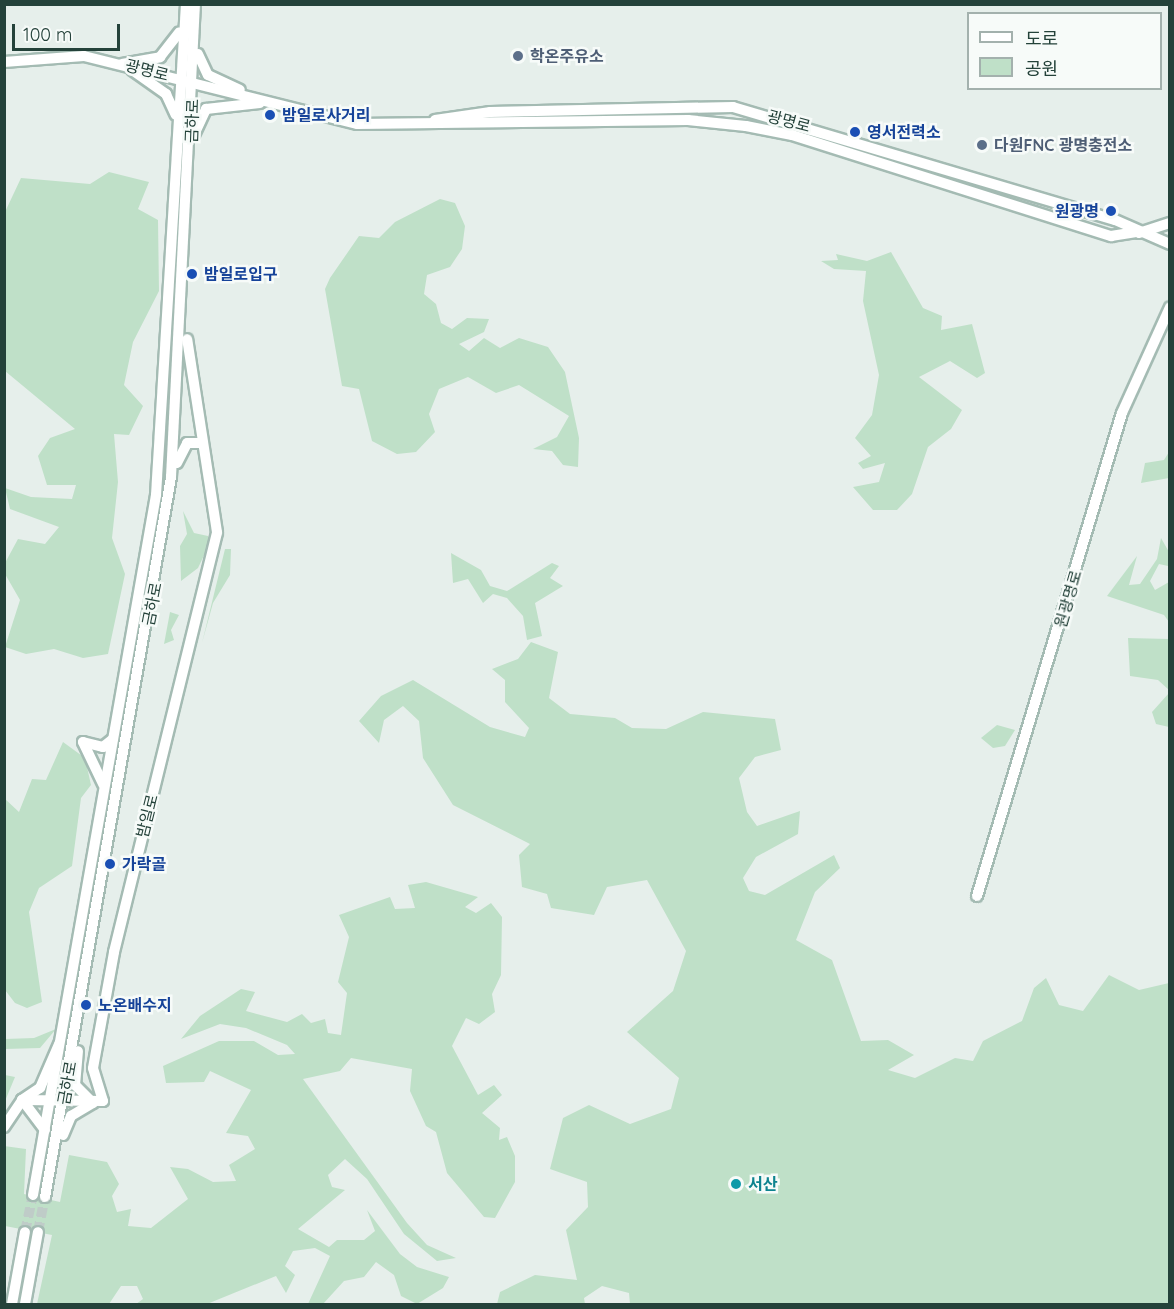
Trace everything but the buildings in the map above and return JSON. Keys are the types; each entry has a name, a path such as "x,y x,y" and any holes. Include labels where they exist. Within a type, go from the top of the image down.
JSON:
{"main road":[{"name":"금하로","path":"45,1197 64,1102 70,1033 104,787 156,495 182,27 186,4"},
{"name":"금하로","path":"33,1195 51,1101 70,1033 171,477 180,381 196,46 195,4"},
{"path":"121,64 168,53 182,27"},
{"path":"196,46 208,75 268,103"},
{"name":"광명로","path":"4,62 84,56 357,124 688,120 746,126 792,135 1111,236 1137,232"},
{"path":"121,64 166,94 178,126"},
{"path":"191,144 206,109 268,103"},
{"name":"광명로","path":"429,122 490,112 734,108 1115,220 1137,232 1170,244"},
{"path":"1137,232 1170,223"},
{"path":"183,305 196,420"},
{"name":"원광명로","path":"977,896 1122,413 1170,307"},
{"path":"165,337 196,420"},
{"name":"밤일로","path":"93,1103 102,1101 93,1068 114,952 217,532 196,420"},
{"path":"171,477 183,447 190,441 201,443"},
{"path":"104,787 82,742 103,747 113,739"},
{"path":"70,1033 75,1085 93,1103"},
{"path":"4,1127 22,1100 40,1088 70,1033"},
{"path":"22,1100 93,1103"},
{"path":"22,1100 45,1130"},
{"path":"51,1164 69,1119 93,1103"},
{"path":"12,1305 25,1232"},
{"path":"25,1305 38,1232"}],"green space":[{"path":"109,172 149,182 138,209 158,220 159,291 133,342 124,385 143,406 129,435 114,434 118,482 112,538 125,574 108,654 83,658 54,649 26,654 5,647 20,600 5,574 5,563 18,539 45,544 59,527 10,509 5,488 31,497 72,499 76,485 47,485 38,456 50,438 75,429 5,371 5,212 21,178 90,184"},
{"path":"440,199 455,203 465,226 462,249 450,267 427,275 424,294 436,304 441,323 452,329 467,318 489,319 484,332 459,344 469,351 484,338 500,348 519,338 548,347 565,372 579,438 578,467 563,465 552,451 533,449 557,437 569,416 519,385 496,393 468,377 439,389 429,414 435,432 416,452 397,454 372,441 359,389 342,386 325,289 330,278 359,236 379,238 395,222"},
{"path":"891,252 923,308 942,316 941,330 972,324 985,373 977,378 950,361 919,377 962,410 951,429 928,447 912,494 897,510 873,510 853,487 879,482 885,463 863,469 858,463 871,456 855,438 872,415 879,375 863,301 866,271 834,269 821,261 838,260 836,254 867,261"},
{"path":"1169,452 1169,478 1141,483 1145,463 1164,460"},
{"path":"183,511 194,533 208,536 208,547 198,568 181,581 180,546 187,534"},
{"path":"1161,538 1169,552 1169,573 1168,566 1159,564 1150,581 1155,590 1169,582 1169,622 1164,615 1107,596 1137,556 1129,585 1140,584 1157,559"},
{"path":"225,549 231,549 230,575 213,603 202,643"},
{"path":"451,553 481,570 490,586 507,591 552,563 559,566 550,578 563,586 535,603 542,636 527,640 523,616 507,598 493,594 483,603 468,579 453,583"},
{"path":"170,612 179,615 171,630 174,640 164,644"},
{"path":"1128,638 1169,639 1169,690 1158,680 1130,676"},
{"path":"531,642 558,652 549,698 570,714 615,718 632,728 666,729 703,712 775,719 781,750 755,757 739,778 747,812 757,826 800,811 798,834 756,857 743,878 749,891 765,895 834,855 840,868 815,892 796,940 832,960 861,1041 888,1040 914,1055 888,1070 915,1078 955,1058 973,1061 983,1041 1022,1021 1034,988 1046,978 1059,1005 1083,1011 1109,975 1139,990 1169,983 1169,1304 630,1304 629,1293 602,1286 584,1298 585,1304 497,1304 500,1292 535,1275 577,1280 566,1230 588,1207 587,1182 550,1169 563,1118 589,1105 630,1124 671,1109 679,1078 627,1032 673,991 686,951 647,880 607,887 594,915 551,908 547,894 522,887 519,855 530,844 453,805 423,758 419,721 403,706 384,720 379,743 359,721 381,696 413,680 490,727 525,737 529,728 505,702 505,680 492,669 518,659"},
{"path":"1169,693 1169,727 1156,724 1152,712"},
{"path":"997,725 1015,730 1005,746 993,748 981,738"},
{"path":"63,742 85,758 91,785 81,798 72,866 39,888 29,912 42,1002 27,1008 15,1003 5,990 4,798 19,812 32,779 46,780"},
{"path":"426,882 478,897 465,907 476,913 491,903 502,917 501,975 492,994 495,1012 479,1024 466,1018 452,1046 478,1095 494,1085 502,1095 482,1113 500,1128 499,1140 507,1137 515,1156 515,1182 495,1218 484,1217 447,1173 436,1132 426,1126 410,1091 412,1069 351,1058 340,1071 303,1079 407,1223 427,1245 456,1258 437,1261 404,1234 367,1179 345,1159 328,1175 332,1187 345,1190 298,1229 329,1247 337,1240 364,1240 375,1231 367,1210 400,1254 417,1267 449,1277 443,1288 417,1304 401,1296 394,1275 376,1262 364,1277 344,1281 323,1304 308,1304 330,1256 315,1248 293,1251 285,1266 295,1275 286,1293 276,1276 207,1304 136,1304 143,1299 137,1286 121,1286 109,1304 37,1304 52,1235 5,1226 4,1146 26,1149 24,1194 60,1202 69,1155 107,1162 119,1184 112,1196 117,1212 131,1209 128,1226 151,1228 188,1199 170,1167 188,1169 213,1182 236,1181 229,1165 255,1149 248,1136 226,1133 251,1090 210,1071 204,1082 166,1083 163,1066 219,1041 254,1041 278,1055 295,1054 287,1045 246,1028 220,1024 181,1039 200,1016 241,989 255,992 246,1011 287,1022 302,1014 311,1023 325,1019 328,1033 341,1035 347,993 338,982 349,937 339,915 390,897 395,909 415,908 408,885"},
{"path":"56,1029 40,1048 5,1049 5,1039 34,1038"},
{"path":"4,1075 15,1077 5,1101"}],"tunnel":[{"path":"25,1232 33,1195"},
{"path":"38,1232 45,1197"}],"place":[{"name":"학온주유소","path":"518,56"},
{"name":"밤일로사거리","path":"270,115"},
{"name":"영서전력소","path":"855,132"},
{"name":"다원FNC 광명충전소","path":"982,145"},
{"name":"원광명","path":"1111,211"},
{"name":"밤일로입구","path":"192,274"},
{"name":"가락골","path":"110,864"},
{"name":"노온배수지","path":"86,1005"},
{"name":"서산","path":"736,1184"}]}
